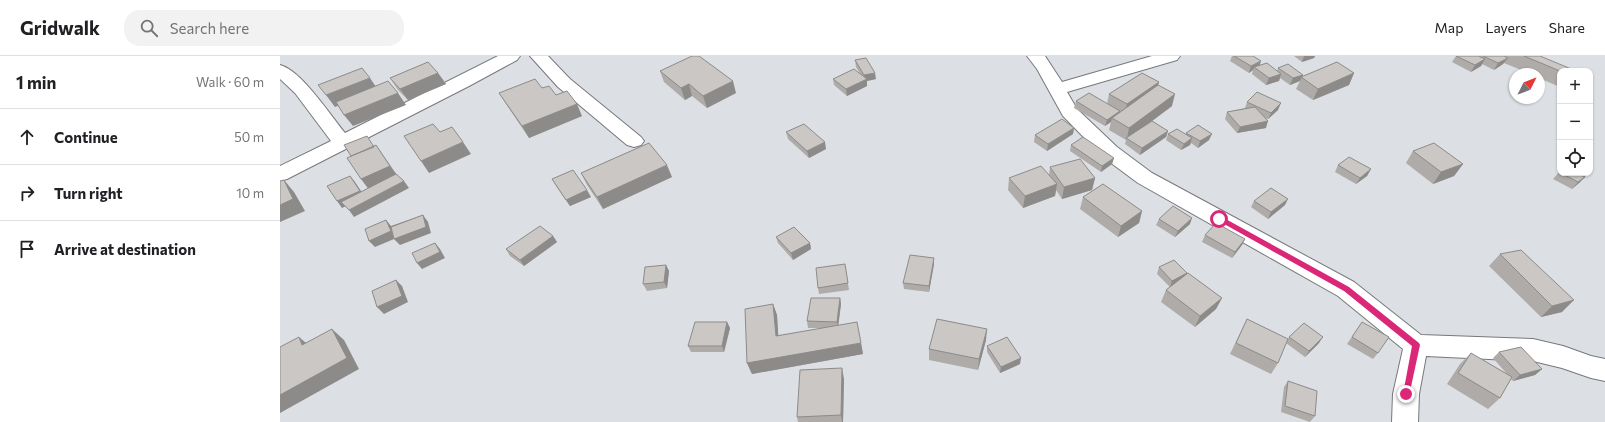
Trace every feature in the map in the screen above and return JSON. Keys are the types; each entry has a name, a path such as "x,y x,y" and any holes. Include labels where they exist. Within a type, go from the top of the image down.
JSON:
{"street":[{"path":"280,174 464,82 511,56"},
{"path":"539,56 564,83 634,141"},
{"path":"1036,56 1045,68 1070,112 1110,152 1146,178 1346,289 1416,345 1533,350 1563,357 1591,367 1605,370"},
{"path":"1057,89 1171,56"},
{"path":"280,70 301,89 342,142"},
{"path":"1405,422 1406,394 1416,345"}],"building":[{"path":"692,56 699,56 733,81 703,96 689,84 681,88 660,71"},
{"path":"1234,56 1253,56 1261,61 1251,66"},
{"path":"1456,56 1478,56 1485,59 1475,65"},
{"path":"1483,56 1504,56 1508,58 1498,63"},
{"path":"1524,56 1540,56 1569,68 1557,68 1557,70"},
{"path":"866,58 875,73 864,75 855,60"},
{"path":"428,62 438,73 400,89 390,78"},
{"path":"1337,62 1354,73 1318,89 1301,77"},
{"path":"1267,63 1281,74 1269,78 1254,67"},
{"path":"1288,64 1303,75 1293,78 1278,68"},
{"path":"362,68 370,78 326,95 318,85"},
{"path":"854,69 867,79 846,89 833,79"},
{"path":"1142,73 1159,82 1127,104 1109,94"},
{"path":"535,79 542,88 549,86 556,95 567,91 577,104 522,126 499,93"},
{"path":"388,81 398,93 344,115 336,102"},
{"path":"1158,85 1175,94 1129,128 1112,118"},
{"path":"1257,92 1281,103 1271,113 1247,102"},
{"path":"1089,93 1120,111 1107,120 1076,101"},
{"path":"1255,107 1268,121 1240,127 1227,112"},
{"path":"1062,119 1074,128 1048,144 1035,135"},
{"path":"1152,121 1168,131 1142,148 1126,138"},
{"path":"433,124 440,132 452,127 463,142 421,161 404,136"},
{"path":"804,124 825,142 807,151 786,132"},
{"path":"1198,125 1212,134 1200,141 1186,133"},
{"path":"1177,129 1192,138 1184,144 1168,134"},
{"path":"367,136 374,147 351,156 344,145"},
{"path":"1083,137 1114,158 1102,166 1071,145"},
{"path":"649,143 667,165 597,197 581,173"},
{"path":"1434,143 1463,164 1441,172 1413,151"},
{"path":"376,145 390,166 361,179 347,158"},
{"path":"1349,157 1371,169 1360,178 1338,165"},
{"path":"1080,159 1095,178 1064,187 1050,167"},
{"path":"1041,166 1057,184 1025,196 1009,178"},
{"path":"573,170 587,190 566,200 552,179"},
{"path":"396,174 404,181 349,210 341,202"},
{"path":"350,176 360,191 337,201 327,186"},
{"path":"1567,176 1585,177 1578,182"},
{"path":"284,180 293,199 280,205 280,181"},
{"path":"1103,184 1142,211 1121,226 1083,197"},
{"path":"1271,188 1288,199 1271,212 1254,201"},
{"path":"1173,206 1192,218 1178,231 1159,219"},
{"path":"423,215 426,227 394,239 391,227"},
{"path":"386,220 391,231 369,241 365,229"},
{"path":"1216,223 1245,239 1235,252 1205,235"},
{"path":"540,226 553,236 520,260 506,249"},
{"path":"794,227 810,243 791,253 776,237"},
{"path":"435,243 440,252 417,263 412,253"},
{"path":"1521,250 1574,300 1552,306 1500,254"},
{"path":"910,255 934,258 929,286 903,283"},
{"path":"1174,260 1187,273 1172,281 1159,267"},
{"path":"845,264 848,283 818,288 816,268"},
{"path":"666,265 664,282 643,284 645,267"},
{"path":"1188,273 1222,298 1200,316 1166,290"},
{"path":"396,280 402,296 377,307 372,291"},
{"path":"811,298 840,298 837,322 807,321"},
{"path":"773,304 776,336 857,322 861,343 747,363 745,309"},
{"path":"937,319 987,329 979,359 929,349"},
{"path":"1247,319 1288,339 1278,363 1236,343"},
{"path":"695,322 727,322 722,346 688,346"},
{"path":"1362,322 1389,337 1378,353 1352,337"},
{"path":"1304,323 1323,337 1309,351 1289,337"},
{"path":"332,329 347,358 280,395 280,347 299,337 302,345"},
{"path":"1007,337 1021,358 1001,367 987,346"},
{"path":"1521,347 1542,369 1520,375 1499,352"},
{"path":"1471,353 1512,377 1500,398 1458,373"},
{"path":"842,368 841,415 797,417 800,370"},
{"path":"1288,381 1317,391 1315,416 1285,406"}],"route":[{"path":"1219,219 1346,289 1416,345 1406,394"}]}
